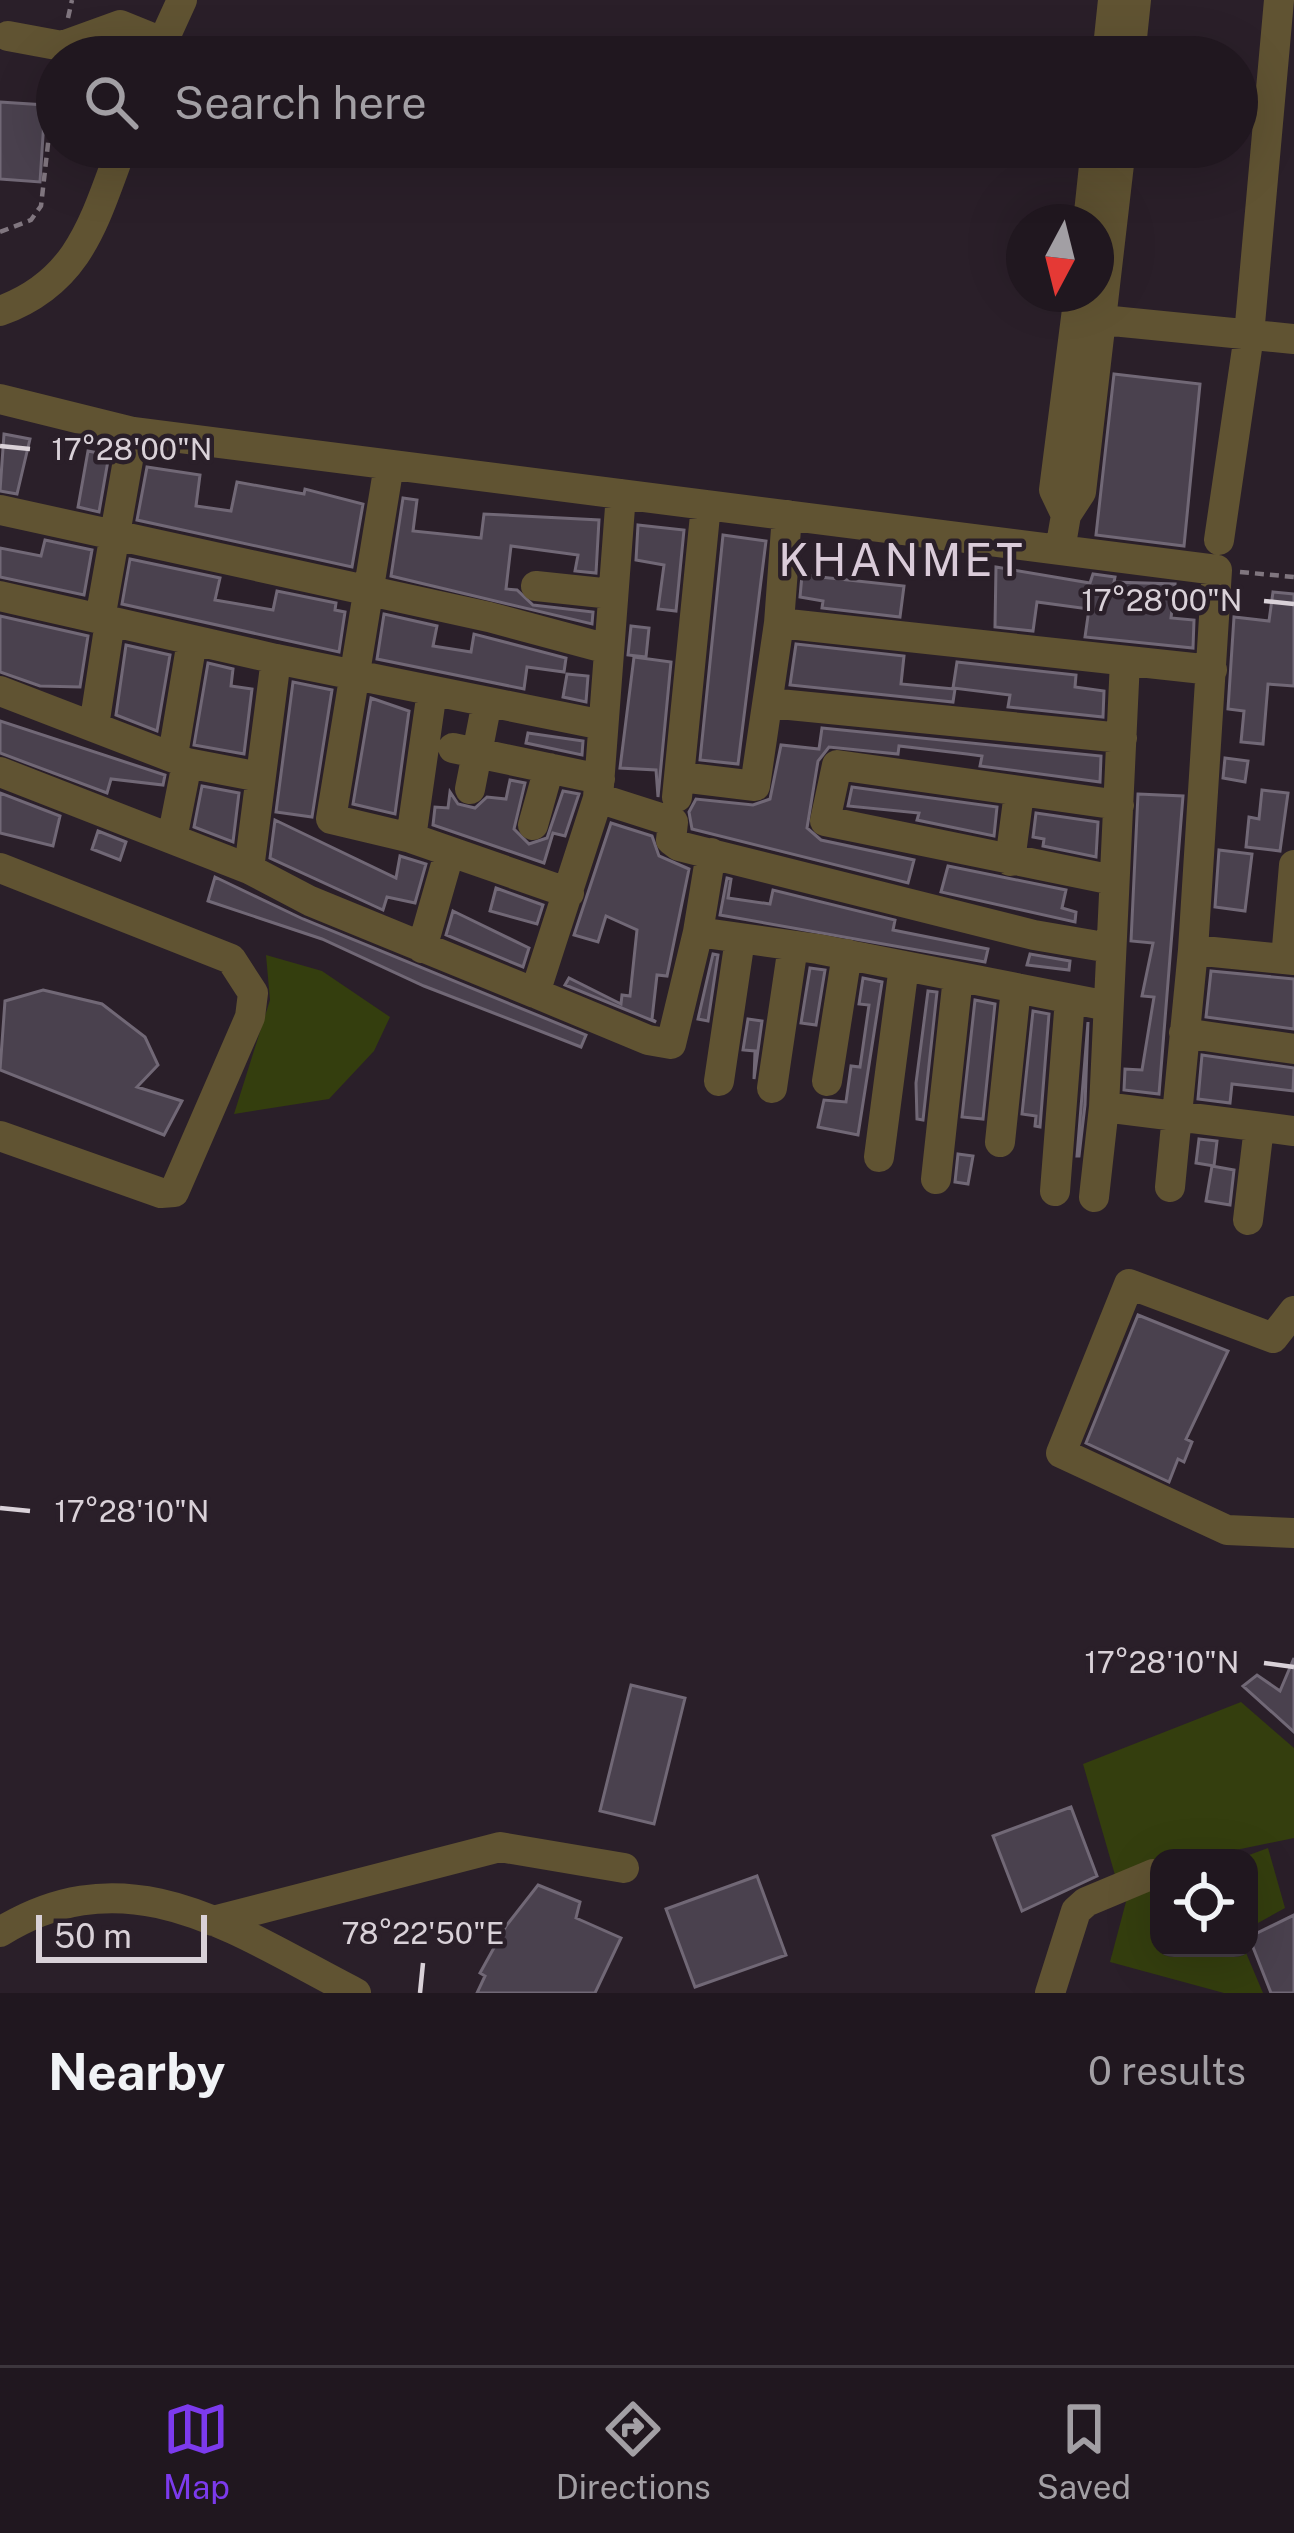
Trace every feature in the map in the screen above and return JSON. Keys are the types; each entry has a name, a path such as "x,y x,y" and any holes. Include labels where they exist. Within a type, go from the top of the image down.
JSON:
{"street":[{"path":"165,36 182,0"},
{"path":"1109,36 1113,0"},
{"path":"1132,36 1136,0"},
{"path":"1170,1187 1192,950 1218,555 1249,335 1279,0"},
{"path":"101,36 120,25 137,36"},
{"path":"8,36 36,46"},
{"path":"0,311 37,298 71,264 113,168"},
{"path":"1090,204 1094,168"},
{"path":"1108,204 1116,168"},
{"path":"1060,550 1066,515 1054,490 1086,312"},
{"path":"1099,312 1294,339"},
{"path":"0,399 133,432 389,465 1060,550 1218,555"},
{"path":"94,726 133,432"},
{"path":"389,465 331,819 411,838 569,892"},
{"path":"535,993 599,789 621,494"},
{"path":"706,505 673,822 675,844 1034,935 1110,948"},
{"path":"0,510 608,649"},
{"path":"681,777 754,788 779,623 787,515"},
{"path":"536,586 612,594"},
{"path":"0,596 276,659 603,725"},
{"path":"779,623 1212,670"},
{"path":"172,839 192,641"},
{"path":"249,869 276,659"},
{"path":"1094,1197 1104,1107 1125,661"},
{"path":"411,838 433,691"},
{"path":"0,692 180,759 260,777"},
{"path":"470,789 465,750 487,702"},
{"path":"769,703 1122,738"},
{"path":"465,750 548,768 673,822"},
{"path":"1113,880 825,821 837,765 1119,805"},
{"path":"533,826 548,768"},
{"path":"0,772 249,869 422,948 648,1040 670,1044 698,932 710,853"},
{"path":"1010,861 1018,793"},
{"path":"422,948 449,854"},
{"path":"1192,950 1290,959 1294,865"},
{"path":"0,868 231,959 253,993 250,1017 174,1192 161,1193 0,1136"},
{"path":"698,932 847,954 1108,1006"},
{"path":"719,1082 740,939"},
{"path":"772,1088 794,946"},
{"path":"827,1081 847,954"},
{"path":"879,1157 904,966"},
{"path":"936,1179 958,977"},
{"path":"1000,1142 1016,988"},
{"path":"1055,1191 1070,999"},
{"path":"1184,1034 1294,1048"},
{"path":"1104,1107 1294,1131"},
{"path":"1248,1220 1259,1127"},
{"path":"1294,1311 1273,1338 1129,1284 1061,1454 1227,1531 1294,1532"},
{"path":"213,1921 500,1847 624,1868"},
{"path":"1050,1993 1076,1911 1150,1875"},
{"path":"0,1932 60,1904 114,1895 170,1902 356,1993"}],"path":[{"path":"0,232 31,220 41,206 47,168"},
{"path":"1218,555 1294,577"}],"green space":[{"path":"266,955 322,971 390,1017 374,1051 329,1099 234,1114 270,1000"},
{"path":"1241,1702 1294,1748 1294,1838 1241,1849 1150,1849 1150,1868 1115,1875 1083,1764"},
{"path":"1268,1848 1285,1908 1258,1923 1258,1852"},
{"path":"1150,1890 1150,1957 1248,1957 1263,1993 1224,1993 1110,1962 1127,1898"}],"building":[{"path":"0,102 36,104 40,182 0,179"},
{"path":"1114,374 1200,384 1184,546 1096,535"},
{"path":"4,434 30,439 17,494 0,491"},
{"path":"88,451 109,455 99,512 78,507"},
{"path":"147,467 200,475 196,506 231,511 237,482 304,494 305,489 363,504 352,567 137,520"},
{"path":"403,498 417,500 413,531 481,538 484,514 599,520 596,573 575,571 578,555 511,546 506,589 517,590 533,605 593,612 592,624 391,576"},
{"path":"638,525 684,530 676,611 658,609 664,565 636,560"},
{"path":"723,535 766,541 738,764 700,760"},
{"path":"45,540 92,550 84,595 0,577 0,548 41,556"},
{"path":"130,559 220,578 215,600 273,610 277,591 336,603 335,610 345,612 339,652 122,604"},
{"path":"996,567 1090,583 1093,574 1115,577 1114,582 1175,584 1171,618 1194,620 1193,648 1085,637 1089,609 1037,602 1033,631 995,627"},
{"path":"802,575 904,586 900,617 822,608 823,601 800,597"},
{"path":"1273,592 1294,594 1294,686 1268,684 1263,744 1241,742 1244,711 1228,709 1234,617 1269,621"},
{"path":"384,614 437,626 433,646 471,652 474,634 566,658 564,672 527,667 524,689 377,659"},
{"path":"0,616 88,636 80,687 40,686 0,672"},
{"path":"631,626 649,628 646,657 628,655"},
{"path":"796,644 904,656 901,684 955,689 953,702 790,685"},
{"path":"126,645 170,655 157,731 116,715"},
{"path":"634,657 671,662 658,797 656,770 620,768"},
{"path":"957,662 1076,675 1075,687 1104,691 1103,717 1008,707 1010,695 953,688"},
{"path":"208,663 233,669 231,686 252,689 244,754 194,745"},
{"path":"567,674 588,676 586,702 563,697"},
{"path":"293,682 332,690 312,817 276,812"},
{"path":"371,698 409,711 395,814 353,804"},
{"path":"0,721 165,775 163,785 111,779 107,793 0,753"},
{"path":"822,728 1101,756 1100,782 980,766 982,756 967,754 899,746 898,754 829,747 818,761 807,828 821,840 914,860 908,883 692,829 689,812 696,799 753,805 770,799 781,745 819,749"},
{"path":"528,733 583,741 582,755 526,743"},
{"path":"1225,758 1248,761 1245,782 1223,778"},
{"path":"510,780 525,783 514,829 529,844 547,838 563,791 579,794 565,836 553,833 544,863 433,825 435,807 448,808 450,792 458,804 475,808 487,797 506,799"},
{"path":"202,786 239,793 233,842 194,827"},
{"path":"852,787 997,807 994,836 917,820 919,813 848,806"},
{"path":"1262,790 1288,793 1280,851 1246,847 1249,817 1259,819"},
{"path":"0,793 60,816 53,846 0,833"},
{"path":"1138,794 1183,796 1159,1094 1124,1090 1125,1069 1142,1070 1154,997 1142,996 1153,943 1131,941"},
{"path":"1036,813 1098,822 1096,857 1043,846 1044,839 1033,837"},
{"path":"275,820 396,878 400,856 426,864 415,903 387,897 383,910 270,858"},
{"path":"611,823 652,836 659,856 689,869 667,976 657,975 652,1019 656,1022 565,985 569,978 621,1004 622,995 630,996 637,930 606,916 598,942 574,935"},
{"path":"98,831 126,842 120,860 92,849"},
{"path":"1219,850 1252,854 1245,911 1215,907"},
{"path":"948,866 1066,890 1062,908 1076,912 1075,922 941,892"},
{"path":"215,877 303,919 586,1035 581,1047 424,986 322,939 208,901"},
{"path":"727,878 731,879 728,898 770,904 773,890 895,920 893,930 988,949 985,962 720,915"},
{"path":"496,888 543,905 537,924 490,911"},
{"path":"453,911 529,948 523,967 446,935"},
{"path":"713,954 718,955 708,1021 698,1019"},
{"path":"1030,954 1070,961 1069,970 1027,965"},
{"path":"810,968 825,970 816,1025 801,1023"},
{"path":"1211,971 1294,979 1294,1029 1206,1017"},
{"path":"863,978 882,982 858,1135 818,1127 824,1100 846,1102 851,1066 860,1067 869,1005 859,1004"},
{"path":"43,990 102,1004 145,1037 158,1065 137,1087 182,1101 164,1135 0,1070 5,1001"},
{"path":"928,991 937,992 923,1120 917,1119 916,1083"},
{"path":"975,1000 995,1004 983,1119 962,1117"},
{"path":"1033,1011 1049,1014 1040,1127 1035,1126 1036,1116 1022,1114"},
{"path":"748,1019 762,1021 754,1079 755,1051 743,1050"},
{"path":"1088,1022 1085,1105 1077,1156"},
{"path":"1202,1055 1294,1068 1293,1091 1232,1084 1230,1103 1198,1099"},
{"path":"1199,1139 1217,1141 1214,1166 1196,1163"},
{"path":"958,1154 973,1156 968,1184 955,1182"},
{"path":"1212,1166 1234,1170 1230,1205 1206,1201"},
{"path":"1138,1315 1228,1351 1186,1439 1192,1442 1184,1462 1178,1459 1169,1482 1086,1443"},
{"path":"1294,1658 1294,1732 1243,1686 1257,1675 1280,1691"},
{"path":"631,1685 685,1698 654,1824 600,1811"},
{"path":"1071,1807 1097,1876 1022,1911 993,1836"},
{"path":"757,1876 786,1955 695,1987 666,1909"},
{"path":"538,1885 580,1902 576,1918 621,1938 595,1993 477,1993 485,1976 480,1973 506,1926"},
{"path":"1294,1915 1294,1993 1271,1993 1257,1957 1258,1933"}],"district":[{"name":"KHANMET","path":"902,559"}]}
